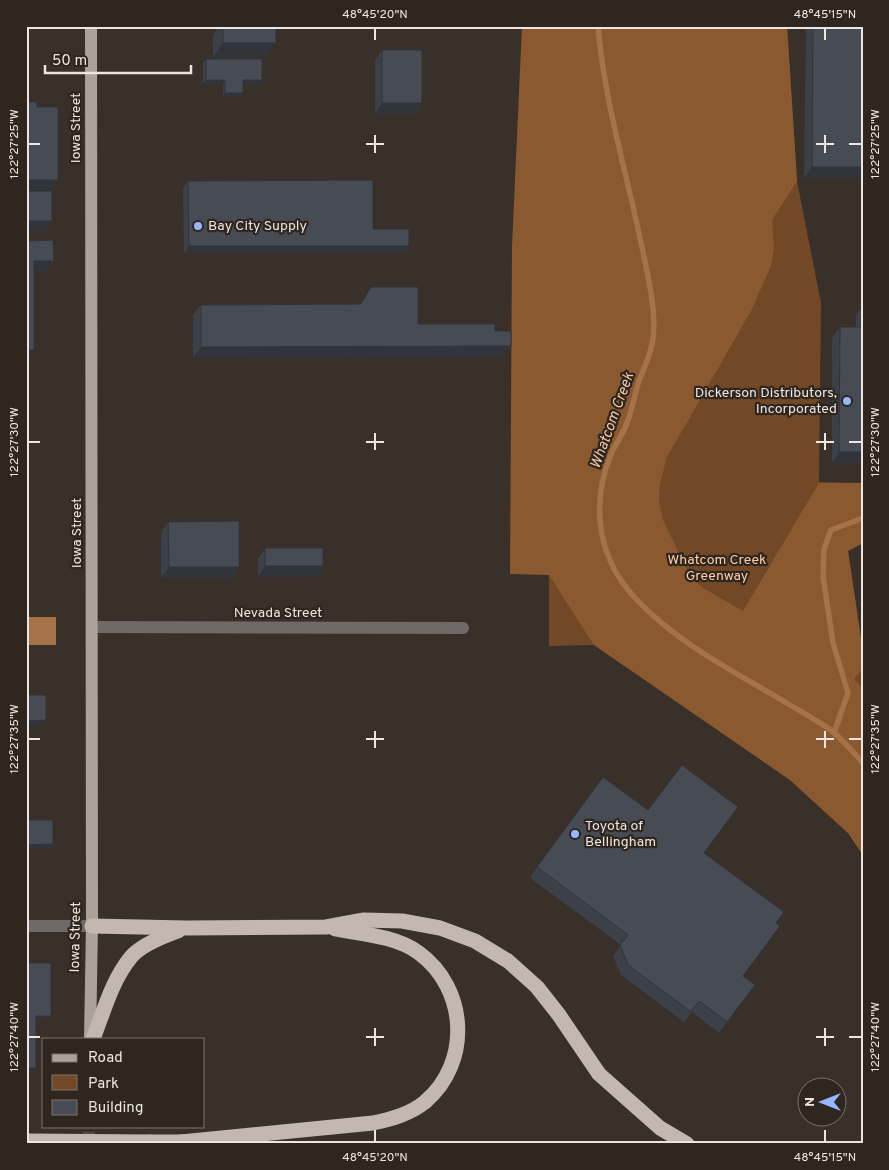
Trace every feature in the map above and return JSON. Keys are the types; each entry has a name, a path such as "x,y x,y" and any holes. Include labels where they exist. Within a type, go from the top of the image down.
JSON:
{"highway":[{"path":"92,926 187,928 326,927 364,920 402,921 440,928 475,941 508,961 537,987 559,1015 599,1074 660,1128 687,1144"},
{"path":"181,1142 373,1123 401,1116 426,1102 444,1080 456,1054 458,1025 453,997 439,972 418,952 392,940 326,927"},
{"path":"92,1038 116,980 132,955 161,937 187,928"},
{"path":"28,1141 255,1144"}],"main road":[{"name":"Iowa Street","path":"91,26 92,1038"}],"street":[{"name":"Nevada Street","path":"92,627 463,628"},
{"path":"26,926 92,926"}],"green space":[{"name":"Whatcom Creek Greenway","path":"787,26 797,181 821,303 819,482 863,483 863,543 848,551 863,652 863,855 848,833 790,780 594,645 549,646 549,575"}],"shaded area":[{"name":"Whatcom Creek Greenway","path":"522,26 787,26 797,181 772,220 774,248 771,266 751,311 667,457 660,483 659,501 663,520 689,574 703,588 743,611 819,483 863,483 863,543 848,551 863,652 863,668 854,679 863,688 863,855 848,833 790,780 594,645 549,575 510,574 512,246"},
{"path":"26,617 56,617 56,645 26,645"}],"building":[{"path":"223,26 276,26 276,43 223,43"},
{"path":"813,26 863,26 863,167 812,167"},
{"path":"382,50 422,50 422,103 382,103"},
{"path":"206,59 262,59 262,80 243,80 243,93 225,93 225,80 206,80"},
{"path":"26,102 37,102 37,107 58,107 58,180 26,180"},
{"path":"373,180 373,229 409,229 409,246 189,246 188,181"},
{"path":"26,191 52,191 52,221 26,221"},
{"path":"53,240 54,261 34,261 34,350 26,350 26,241"},
{"path":"371,287 418,287 418,324 495,324 495,331 511,331 511,346 201,347 201,305 361,304"},
{"name":"Dickerson Distributors, Incorporated","path":"840,327 863,327 863,452 839,452"},
{"path":"239,521 239,567 169,567 168,522"},
{"path":"265,548 323,548 323,566 265,566"},
{"path":"26,695 46,695 46,720 26,721"},
{"path":"682,765 738,807 704,853 784,912 776,923 780,926 743,976 755,985 727,1022 699,1001 691,1012 628,965 620,945 628,935 537,867 603,777 648,810"},
{"path":"26,820 53,820 53,844 26,845"},
{"path":"26,963 51,963 51,1016 36,1016 36,1068 26,1068"}],"waterway":[{"name":"Whatcom Creek","path":"598,26 610,106 648,275 654,315 651,351 638,384 624,431 611,454 601,490 600,525 610,559 618,576 629,591 661,622 698,650 832,731 863,763"},
{"path":"834,733 848,693 833,643 823,576 824,549 831,530 863,518"}],"tunnel":[{"path":"89,1128 89,1144"}],"place":[{"name":"Bay City Supply","path":"198,226"},
{"name":"Dickerson Distributors, Incorporated","path":"847,401"},
{"name":"Toyota of Bellingham","path":"575,834"}]}
